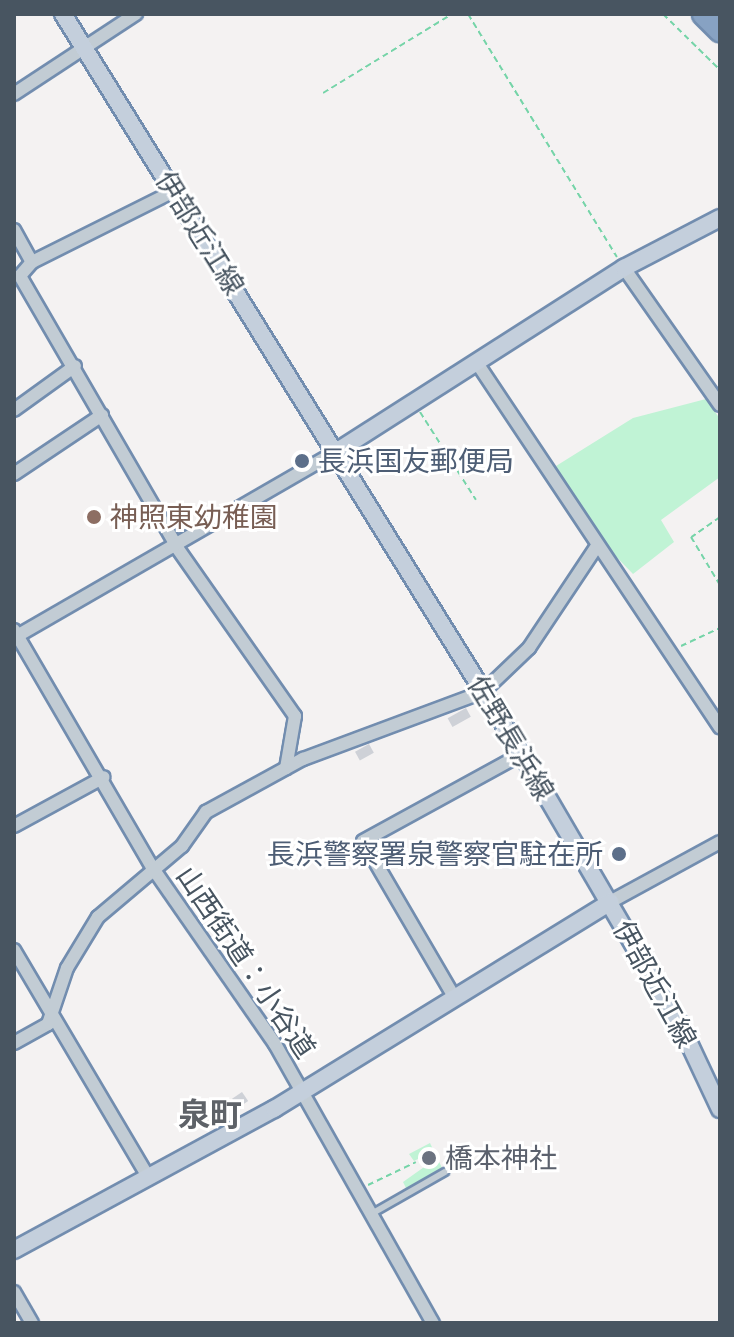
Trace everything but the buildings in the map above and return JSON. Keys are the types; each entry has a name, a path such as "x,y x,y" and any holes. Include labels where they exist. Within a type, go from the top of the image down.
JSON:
{"highway":[{"path":"704,14 720,30"}],"main road":[{"name":"伊部近江線","path":"63,14 336,452"},
{"path":"336,452 624,268 720,218"},
{"name":"佐野長浜線","path":"336,452 610,902"},
{"name":"伊部近江線","path":"610,902 720,1109"},
{"path":"14,1250 303,1090 453,995 610,902"}],"street":[{"path":"14,94 136,14"},
{"path":"174,191 32,262 20,276 75,366 178,549 295,716 286,768"},
{"path":"14,230 32,262"},
{"path":"624,268 720,405"},
{"path":"477,363 667,653 720,728"},
{"path":"14,410 75,366"},
{"path":"14,474 102,415"},
{"path":"16,633 178,549 336,452"},
{"path":"14,1043 53,1017 67,968 98,917 152,867 182,846 206,812 286,768 483,692 529,648 597,546"},
{"name":"山西街道：小谷道","path":"16,633 104,777 152,867 303,1090 433,1323"},
{"path":"453,995 363,841 522,754"},
{"path":"14,826 104,777"},
{"path":"610,902 720,842"},
{"path":"14,950 149,1178"},
{"path":"14,1292 32,1323"}],"lane":[{"path":"373,1213 445,1172"}],"path":[{"path":"323,93 452,14"},
{"path":"468,14 624,268"},
{"path":"663,14 720,70"},
{"path":"415,404 476,500"},
{"path":"720,517 691,537 720,585"},
{"path":"667,653 720,628"},
{"path":"360,1190 416,1162"}],"green space":[{"path":"706,399 720,419 720,477 661,520 674,542 633,574 596,536 556,466 633,418"},
{"path":"430,1143 443,1170 407,1190 403,1182 434,1160 430,1153 414,1161 409,1154"}],"place":[{"name":"長浜国友郵便局","path":"302,461"},
{"name":"神照東幼稚園","path":"94,517"},
{"name":"長浜警察署泉警察官駐在所","path":"619,854"},
{"name":"橋本神社","path":"429,1158"}],"district":[{"name":"泉町","path":"210,1115"}]}
